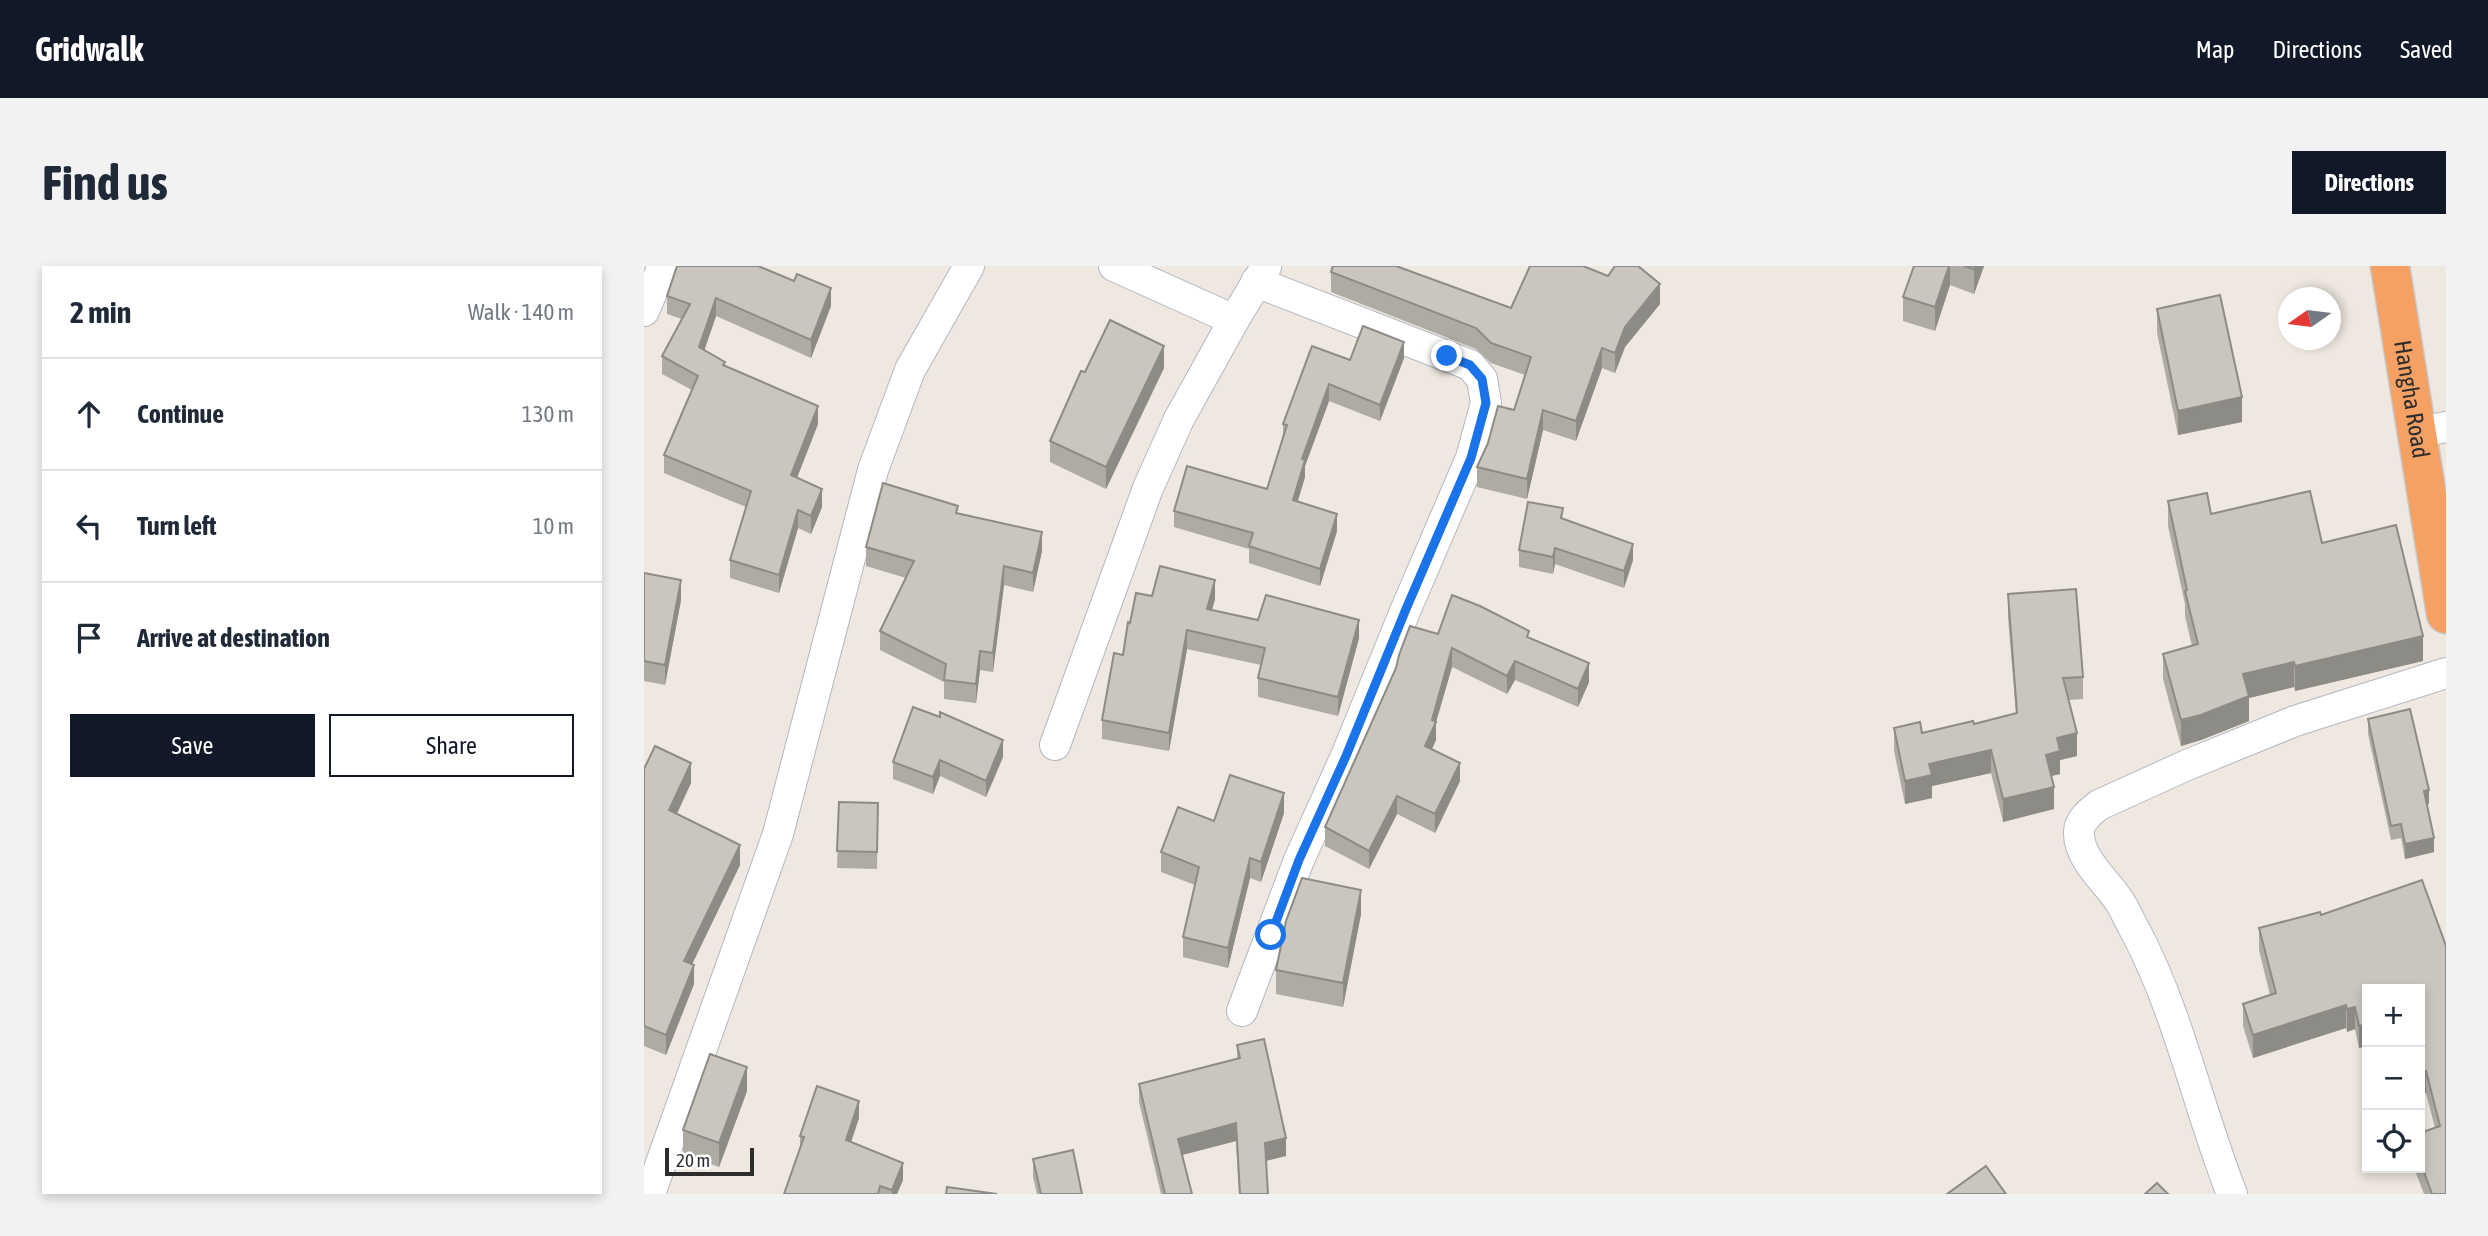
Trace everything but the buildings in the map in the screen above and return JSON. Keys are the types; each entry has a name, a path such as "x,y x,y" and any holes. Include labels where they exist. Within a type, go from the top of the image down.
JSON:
{"highway":[{"name":"Hangha Road","path":"2390,266 2432,430 2446,614"}],"street":[{"path":"644,311 663,266"},
{"path":"650,1194 778,834 873,470 910,370 969,266"},
{"path":"1114,266 1234,320"},
{"path":"1055,745 1147,488 1179,419 1261,274 1470,365 1482,379 1486,403 1471,458 1346,756 1299,860 1242,1011"},
{"path":"2232,1194 2188,1057 2154,967 2121,903 2085,855 2078,833 2086,814 2099,805 2188,765 2295,721 2446,673"}],"route":[{"path":"1271,935 1299,860 1346,756 1471,458 1486,403 1482,379 1470,365 1447,356"}]}
